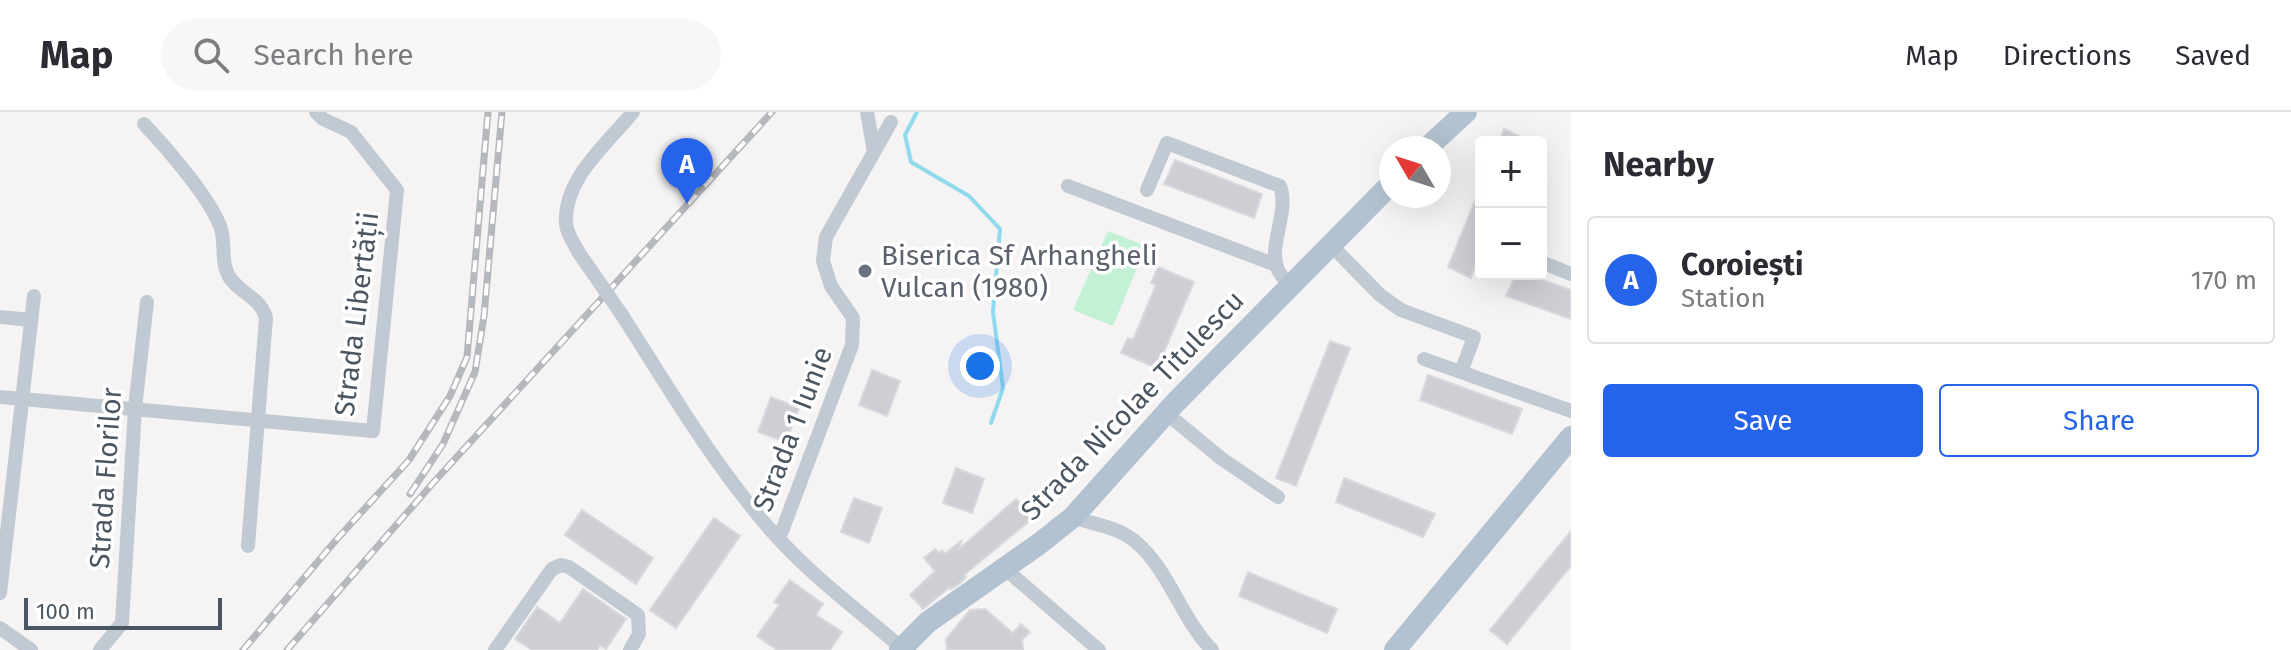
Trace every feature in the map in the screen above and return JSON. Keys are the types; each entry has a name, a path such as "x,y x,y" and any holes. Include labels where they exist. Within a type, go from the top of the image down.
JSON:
{"main road":[{"path":"1440,136 1466,112"},
{"name":"Strada Nicolae Titulescu","path":"902,649 928,622 1073,517 1166,413 1379,196"},
{"path":"1395,650 1571,437"}],"street":[{"name":"Strada Libertății","path":"0,397 373,431 397,190 351,132 323,119 316,112"},
{"path":"633,112 575,182 567,202 566,227 579,253 701,438 751,507 779,539 902,649"},
{"path":"867,112 874,152"},
{"name":"Strada 1 Iunie","path":"779,539 852,345 853,318 831,286 823,261 826,237 891,122"},
{"path":"144,124 168,149 221,228 225,265 230,278 264,307 266,318 248,546"},
{"path":"1147,190 1167,143 1280,186 1283,191 1276,265"},
{"path":"1068,186 1276,265 1290,286"},
{"path":"1331,245 1380,295 1401,310 1474,337 1461,372"},
{"path":"1547,264 1571,274"},
{"path":"0,593 34,296"},
{"name":"Strada Florilor","path":"100,650 122,623 135,408 147,302"},
{"path":"0,317 31,320"},
{"path":"1424,359 1571,411"},
{"path":"1166,413 1222,459 1278,497"},
{"path":"1073,517 1112,528 1143,548 1212,650"},
{"path":"495,650 552,569 561,565 569,567 638,615 639,634 630,650"},
{"path":"1004,568 1099,650"},
{"path":"0,628 31,650"}],"green space":[{"path":"1108,231 1146,246 1113,326 1073,310"}],"building":[{"path":"1504,129 1519,136 1501,136"},
{"path":"1175,160 1262,194 1254,218 1164,184"},
{"path":"1475,201 1475,267 1471,278 1448,267"},
{"path":"1158,267 1194,282 1157,368 1121,353 1128,338 1133,340 1156,285 1151,283"},
{"path":"1513,280 1543,280 1571,290 1571,319 1506,296"},
{"path":"1330,341 1350,348 1296,486 1276,478"},
{"path":"872,370 900,381 887,416 859,405"},
{"path":"1428,375 1522,409 1512,434 1420,400"},
{"path":"771,397 799,408 786,442 758,432"},
{"path":"956,468 984,479 972,513 943,503"},
{"path":"1344,478 1435,514 1423,537 1336,502"},
{"path":"854,498 882,508 869,543 841,532"},
{"path":"1016,499 1033,518 964,575 966,577 960,583 950,587 923,609 910,595 935,571 924,558 935,549 945,554 962,540 958,550"},
{"path":"582,510 653,558 636,584 565,535"},
{"path":"714,518 740,536 676,628 650,610"},
{"path":"1571,531 1571,566 1507,644 1490,630"},
{"path":"1248,572 1337,609 1327,633 1239,596"},
{"path":"790,580 823,604 816,615 842,632 830,650 777,650 757,636 779,605 774,602"},
{"path":"583,589 626,619 606,649 600,645 597,650 532,650 515,639 537,607 560,623"},
{"path":"985,609 1013,633 1021,624 1030,632 1022,640 1023,650 947,650 946,639 970,610"}],"waterway":[{"path":"917,112 905,135 911,162 969,196 1000,229 993,312 1003,388 991,423"}],"railway":[{"path":"243,650 409,460 450,396 467,357 488,112"},
{"path":"410,494 443,444 475,372 484,316 502,112"},
{"path":"287,650 433,483 772,112"}],"place":[{"name":"Coroiești","path":"687,204"},
{"name":"Biserica Sf Arhangheli Vulcan (1980)","path":"865,271"}]}
